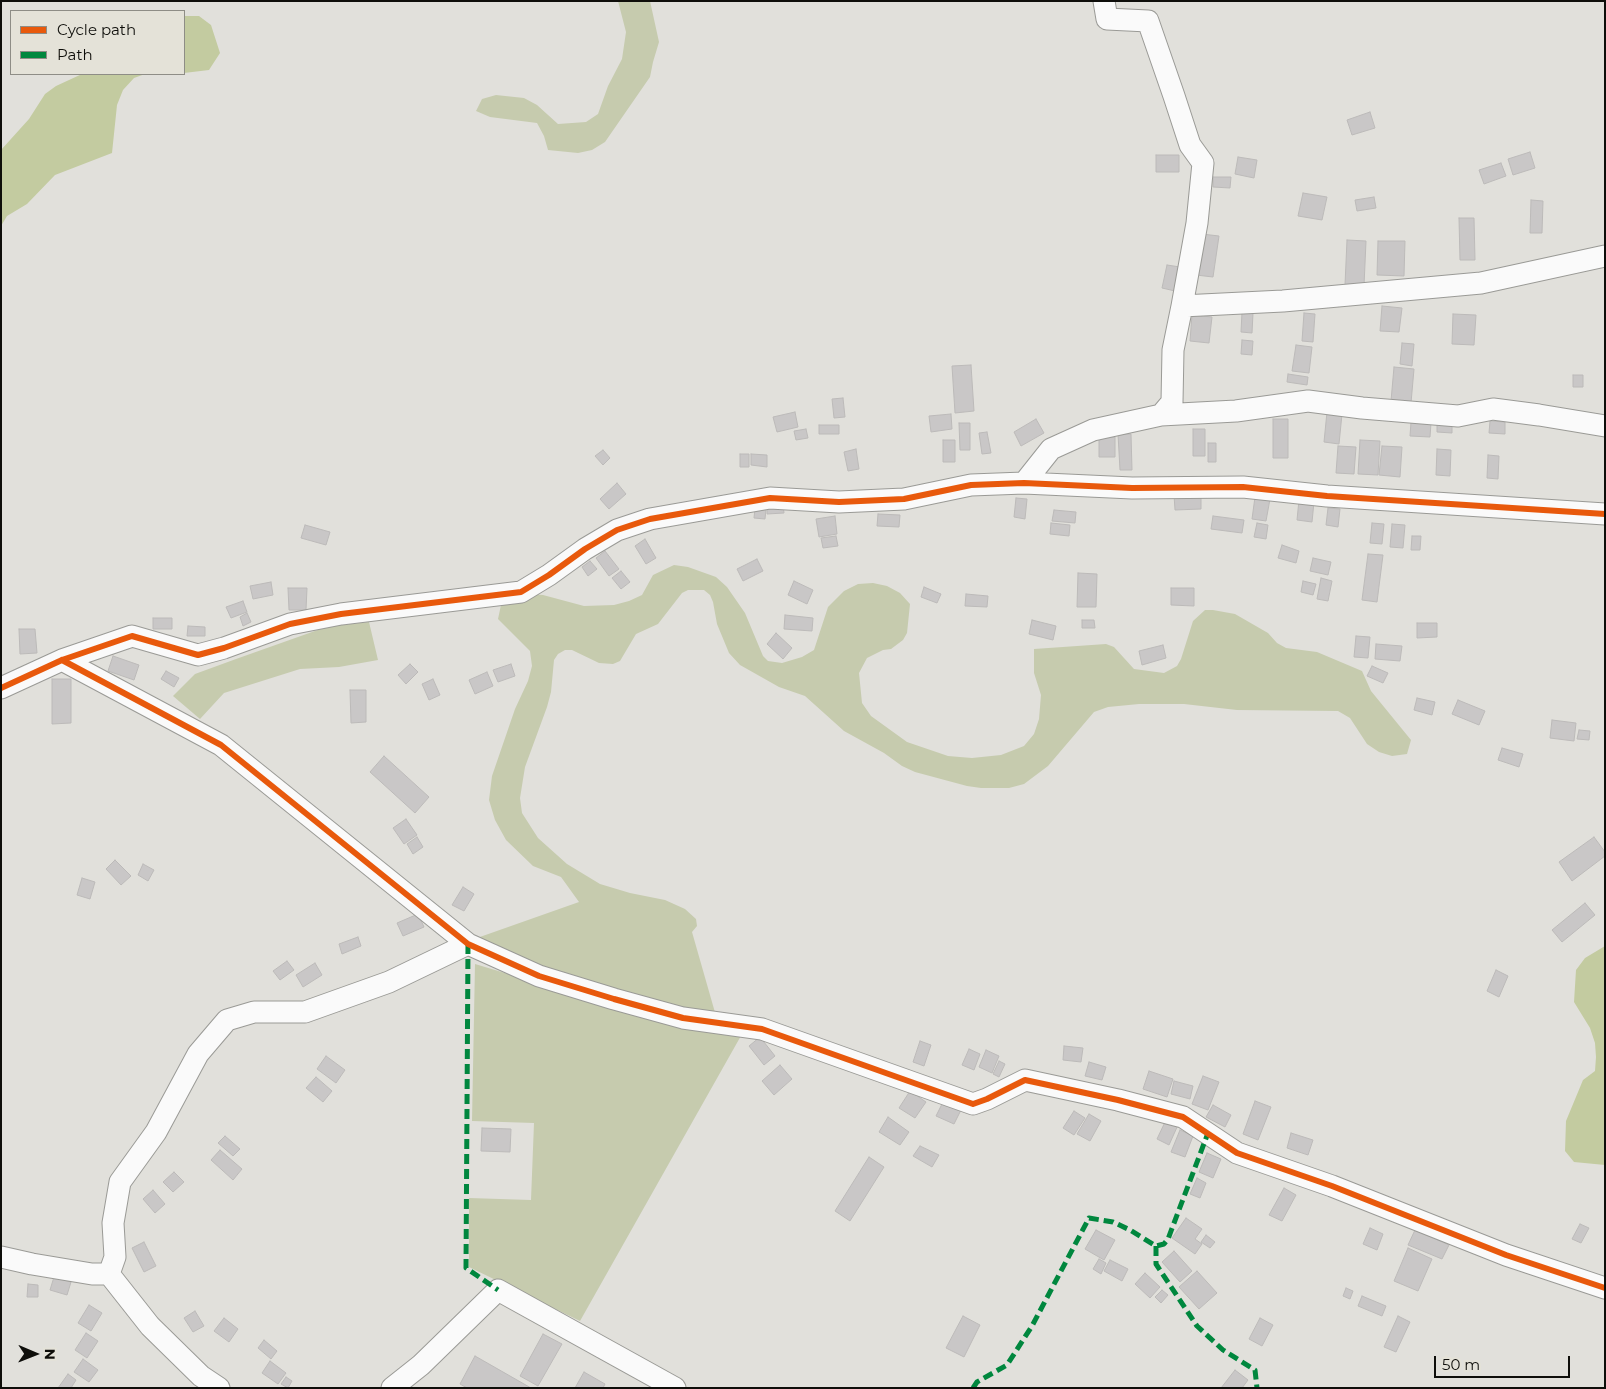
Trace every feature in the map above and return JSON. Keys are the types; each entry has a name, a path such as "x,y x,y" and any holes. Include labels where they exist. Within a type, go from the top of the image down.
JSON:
{"street":[{"path":"1104,1 1107,19 1148,22 1190,146 1203,163 1197,223 1173,350 1172,402 1161,415"},
{"path":"1182,306 1283,301 1481,283 1605,256"},
{"path":"1024,483 1051,449 1093,430 1161,415 1236,411 1308,401 1362,408 1458,416 1493,409 1605,426"},
{"path":"1,688 62,660 132,636 198,655 224,648 290,624 341,614 521,592 617,530 650,519 770,498 839,502 904,499 971,485 1024,483 1132,488 1243,487 1327,496 1605,514"},
{"path":"62,660 222,745 468,944 539,976 682,1018 762,1030 973,1104 988,1099 1025,1080 1118,1100 1183,1117 1237,1154 1332,1186 1506,1255 1605,1288"},
{"path":"109,1274 116,1257 113,1223 120,1182 156,1132 198,1054 227,1020 254,1012 306,1012 389,982 468,944"},
{"path":"1,1257 92,1274 109,1274"},
{"path":"109,1274 150,1326 200,1376 219,1388"},
{"path":"392,1388 421,1365 498,1290 675,1388"}],"green space":[{"path":"618,1 650,1 659,42 650,77 605,142 592,150 578,153 548,150 544,136 537,123 490,117 476,111 482,99 496,95 524,98 537,105 558,124 586,122 598,114 608,86 622,59 626,32"},
{"path":"185,16 199,16 211,25 220,53 209,70 185,73"},
{"path":"80,75 142,75 134,78 123,90 117,105 112,153 55,175 27,204 7,216 1,226 1,150 29,119 45,94 56,86"},
{"path":"674,565 688,567 716,577 727,587 745,613 763,656 768,661 782,663 802,657 814,650 828,607 844,591 858,584 873,583 887,586 900,593 910,604 907,633 903,640 891,649 883,650 867,658 859,673 862,703 871,716 907,742 948,756 972,758 1001,755 1024,746 1034,734 1039,719 1041,695 1034,673 1034,649 1106,644 1114,647 1134,669 1164,673 1177,666 1193,621 1205,610 1235,614 1268,633 1277,643 1286,648 1317,652 1362,671 1371,691 1411,740 1407,754 1392,756 1379,752 1367,744 1350,718 1338,711 1237,710 1184,704 1139,704 1108,707 1094,712 1048,766 1024,784 1009,788 967,786 915,772 902,766 884,753 844,731 805,696 779,687 740,665 729,653 717,624 710,595 704,590 688,590 682,593 658,624 636,634 620,661 613,664 599,663 572,650 565,650 558,654 554,660 551,692 547,707 525,767 520,798 522,813 538,838 567,864 600,884 630,893 665,900 685,909 696,919 697,926 692,932 716,1016 538,973 477,938 579,902 561,877 533,866 506,840 495,820 489,800 492,776 532,666 530,651 498,619 501,605 528,594 543,595 584,606 614,605 642,595 653,575"},
{"path":"369,622 378,660 339,667 300,669 224,693 200,719 173,696 195,674 329,626"},
{"path":"1605,946 1605,1165 1574,1162 1565,1151 1566,1121 1583,1080 1595,1071 1596,1057 1595,1043 1590,1028 1574,1002 1576,970 1585,958"},
{"path":"475,964 608,1004 742,1034 580,1321 469,1267 469,1198 531,1200 534,1123 472,1121"}],"building":[{"path":"1370,112 1375,128 1352,135 1347,120"},
{"path":"1530,152 1535,168 1513,175 1508,159"},
{"path":"1156,155 1179,155 1179,172 1156,172"},
{"path":"1238,157 1257,160 1254,178 1235,174"},
{"path":"1501,163 1506,176 1484,184 1479,170"},
{"path":"1213,177 1231,177 1230,188 1213,187"},
{"path":"1303,193 1327,197 1322,220 1298,216"},
{"path":"1374,197 1376,208 1357,211 1355,200"},
{"path":"1531,200 1543,201 1542,233 1530,233"},
{"path":"1459,218 1474,218 1475,260 1460,260"},
{"path":"1202,234 1219,236 1213,277 1196,275"},
{"path":"1347,240 1366,241 1364,286 1345,285"},
{"path":"1378,241 1405,241 1404,276 1377,275"},
{"path":"1167,265 1180,267 1175,291 1162,288"},
{"path":"1382,306 1402,308 1399,332 1380,331"},
{"path":"1242,312 1253,313 1252,333 1241,332"},
{"path":"1304,313 1315,314 1313,342 1302,341"},
{"path":"1453,314 1476,315 1474,345 1452,344"},
{"path":"1192,315 1212,317 1209,343 1190,341"},
{"path":"1242,340 1253,341 1252,355 1241,354"},
{"path":"1402,343 1414,344 1412,366 1400,364"},
{"path":"1296,345 1312,347 1309,373 1292,371"},
{"path":"971,365 974,411 955,413 952,366"},
{"path":"1394,367 1414,369 1411,403 1391,401"},
{"path":"1288,374 1308,377 1307,385 1287,382"},
{"path":"1573,375 1583,375 1583,387 1573,387"},
{"path":"843,398 845,417 834,418 832,399"},
{"path":"795,412 798,427 777,432 773,417"},
{"path":"1327,412 1342,414 1339,444 1324,442"},
{"path":"951,414 952,429 931,432 929,416"},
{"path":"1036,419 1044,433 1021,446 1014,432"},
{"path":"1273,419 1288,419 1288,458 1273,458"},
{"path":"1490,421 1505,422 1505,434 1489,433"},
{"path":"1411,422 1431,423 1430,437 1410,436"},
{"path":"959,423 970,423 970,450 960,450"},
{"path":"1437,424 1452,424 1452,433 1437,432"},
{"path":"819,425 839,425 839,434 819,434"},
{"path":"806,429 808,438 796,440 794,431"},
{"path":"1193,429 1205,429 1205,456 1193,456"},
{"path":"987,432 991,453 982,454 979,433"},
{"path":"1118,434 1131,434 1132,470 1120,470"},
{"path":"1099,437 1115,437 1115,457 1099,457"},
{"path":"943,440 955,440 955,462 943,462"},
{"path":"1360,440 1380,441 1378,475 1358,474"},
{"path":"1208,443 1216,443 1216,462 1208,462"},
{"path":"1338,446 1356,447 1354,474 1336,473"},
{"path":"1382,446 1402,447 1400,477 1379,475"},
{"path":"856,449 859,469 848,471 844,452"},
{"path":"1437,449 1451,450 1450,476 1436,475"},
{"path":"603,450 610,458 603,465 595,456"},
{"path":"740,454 749,454 749,467 740,467"},
{"path":"751,454 767,455 767,467 751,465"},
{"path":"1488,455 1499,456 1498,479 1487,478"},
{"path":"617,483 626,494 609,509 600,499"},
{"path":"1174,495 1201,495 1201,509 1175,510"},
{"path":"1255,497 1270,499 1266,521 1252,519"},
{"path":"1016,498 1027,499 1025,519 1014,517"},
{"path":"1299,500 1314,502 1312,522 1297,520"},
{"path":"783,504 784,513 767,514 767,505"},
{"path":"755,508 766,509 765,519 754,518"},
{"path":"1328,508 1340,509 1338,527 1326,525"},
{"path":"1054,510 1076,512 1075,523 1052,521"},
{"path":"878,514 900,515 899,527 877,526"},
{"path":"835,516 837,534 819,537 816,519"},
{"path":"1213,516 1244,520 1242,533 1211,529"},
{"path":"1051,523 1070,525 1069,536 1050,534"},
{"path":"1257,523 1268,525 1266,539 1254,537"},
{"path":"1372,523 1384,524 1382,544 1370,543"},
{"path":"1392,524 1405,525 1403,548 1390,547"},
{"path":"305,525 330,532 326,545 301,538"},
{"path":"836,536 838,546 823,548 821,538"},
{"path":"1412,536 1421,536 1420,550 1411,550"},
{"path":"645,539 656,558 646,564 635,546"},
{"path":"1282,545 1299,551 1296,563 1278,558"},
{"path":"605,551 619,569 609,576 596,558"},
{"path":"1368,554 1383,555 1377,602 1362,600"},
{"path":"1313,558 1331,562 1328,575 1310,571"},
{"path":"757,559 763,571 743,581 737,569"},
{"path":"590,561 597,569 588,576 582,567"},
{"path":"621,571 630,582 621,589 612,578"},
{"path":"1078,573 1097,574 1096,607 1077,607"},
{"path":"1321,578 1332,581 1328,601 1317,599"},
{"path":"794,581 813,590 807,604 788,595"},
{"path":"1303,581 1316,584 1313,595 1301,592"},
{"path":"271,582 273,595 253,599 250,586"},
{"path":"924,587 941,594 937,603 921,597"},
{"path":"288,588 307,588 306,610 289,610"},
{"path":"1171,588 1194,588 1194,606 1171,605"},
{"path":"966,594 988,596 987,607 965,606"},
{"path":"243,601 247,612 231,618 226,607"},
{"path":"247,613 251,622 243,626 240,617"},
{"path":"785,615 813,618 812,631 784,629"},
{"path":"153,618 172,618 172,629 153,629"},
{"path":"1032,620 1056,626 1053,640 1029,634"},
{"path":"1082,620 1094,620 1095,628 1082,628"},
{"path":"1417,623 1437,623 1437,637 1417,638"},
{"path":"188,626 205,627 205,636 187,636"},
{"path":"19,629 35,629 37,653 20,654"},
{"path":"776,633 792,648 783,659 767,644"},
{"path":"1356,636 1370,637 1368,658 1354,657"},
{"path":"1376,644 1402,646 1400,661 1375,659"},
{"path":"1163,645 1166,658 1142,665 1139,651"},
{"path":"113,656 139,665 134,680 108,671"},
{"path":"410,664 418,672 406,684 398,675"},
{"path":"511,664 515,676 498,682 493,670"},
{"path":"1372,666 1388,673 1383,683 1367,676"},
{"path":"166,671 179,678 174,687 161,679"},
{"path":"487,672 493,686 475,694 469,680"},
{"path":"52,679 71,679 71,723 52,724"},
{"path":"433,679 440,695 429,700 422,684"},
{"path":"350,690 366,690 366,722 351,723"},
{"path":"1417,698 1435,702 1432,715 1414,710"},
{"path":"1458,700 1485,711 1479,725 1452,714"},
{"path":"1552,720 1576,723 1574,741 1550,738"},
{"path":"1579,730 1590,731 1589,740 1577,739"},
{"path":"1502,748 1523,754 1519,767 1498,760"},
{"path":"384,756 429,797 415,813 370,772"},
{"path":"406,819 417,835 404,844 393,828"},
{"path":"417,837 423,847 413,854 407,844"},
{"path":"1594,837 1605,852 1605,856 1572,881 1559,862"},
{"path":"115,860 131,876 121,885 106,869"},
{"path":"143,864 154,870 148,881 138,875"},
{"path":"82,878 95,882 90,899 77,895"},
{"path":"463,887 474,894 464,911 452,905"},
{"path":"1585,903 1595,915 1562,942 1552,930"},
{"path":"418,914 424,927 403,936 397,923"},
{"path":"358,937 361,946 342,954 339,944"},
{"path":"287,961 294,970 280,980 273,971"},
{"path":"315,963 322,975 303,987 296,975"},
{"path":"1496,970 1508,976 1499,997 1487,991"},
{"path":"760,1037 775,1056 764,1065 749,1046"},
{"path":"920,1041 931,1045 924,1066 913,1062"},
{"path":"1064,1046 1083,1048 1081,1062 1063,1060"},
{"path":"969,1049 980,1054 974,1070 962,1065"},
{"path":"986,1050 999,1056 992,1073 979,1067"},
{"path":"326,1056 345,1070 336,1083 317,1069"},
{"path":"999,1061 1005,1064 999,1077 993,1074"},
{"path":"1089,1062 1106,1067 1102,1080 1085,1076"},
{"path":"780,1065 792,1079 774,1095 762,1081"},
{"path":"1149,1071 1173,1079 1167,1097 1143,1089"},
{"path":"1203,1076 1219,1082 1208,1110 1192,1104"},
{"path":"316,1077 332,1091 323,1102 306,1088"},
{"path":"1174,1081 1193,1086 1190,1099 1171,1094"},
{"path":"910,1091 926,1102 915,1118 899,1108"},
{"path":"1255,1101 1271,1107 1258,1140 1243,1134"},
{"path":"943,1102 961,1110 954,1124 936,1116"},
{"path":"1213,1105 1231,1115 1225,1127 1206,1117"},
{"path":"1074,1111 1085,1118 1074,1135 1063,1128"},
{"path":"1089,1114 1101,1121 1090,1141 1077,1134"},
{"path":"888,1117 909,1132 900,1145 879,1132"},
{"path":"1166,1120 1178,1125 1169,1145 1157,1139"},
{"path":"482,1128 511,1129 510,1152 481,1151"},
{"path":"1180,1130 1193,1136 1185,1157 1171,1152"},
{"path":"1291,1133 1313,1140 1308,1155 1287,1148"},
{"path":"225,1136 240,1149 233,1156 218,1143"},
{"path":"920,1146 939,1155 932,1167 913,1156"},
{"path":"220,1150 242,1169 233,1180 211,1160"},
{"path":"1207,1153 1221,1159 1213,1178 1199,1172"},
{"path":"869,1157 884,1167 850,1221 835,1211"},
{"path":"174,1172 184,1182 173,1192 163,1182"},
{"path":"1197,1178 1206,1183 1200,1198 1190,1194"},
{"path":"1284,1188 1296,1195 1282,1221 1269,1215"},
{"path":"153,1190 165,1204 155,1213 143,1199"},
{"path":"1186,1218 1202,1229 1195,1239 1202,1244 1195,1254 1172,1238"},
{"path":"1580,1224 1589,1228 1581,1243 1572,1239"},
{"path":"1370,1228 1383,1234 1377,1250 1363,1244"},
{"path":"1096,1230 1115,1240 1104,1260 1085,1249"},
{"path":"1415,1230 1449,1245 1442,1259 1408,1245"},
{"path":"1206,1235 1215,1242 1210,1248 1201,1242"},
{"path":"144,1242 156,1266 144,1272 132,1248"},
{"path":"1408,1248 1432,1259 1418,1291 1394,1281"},
{"path":"1174,1251 1192,1271 1180,1282 1162,1262"},
{"path":"1099,1259 1106,1263 1101,1274 1093,1269"},
{"path":"1110,1260 1128,1269 1122,1281 1104,1271"},
{"path":"1197,1271 1217,1293 1199,1309 1179,1287"},
{"path":"1145,1273 1160,1287 1150,1298 1135,1284"},
{"path":"54,1277 71,1282 67,1295 50,1290"},
{"path":"28,1284 38,1285 38,1297 27,1297"},
{"path":"1346,1288 1353,1291 1350,1299 1343,1296"},
{"path":"1162,1290 1168,1295 1161,1303 1155,1297"},
{"path":"1362,1296 1386,1306 1382,1316 1358,1306"},
{"path":"89,1305 102,1313 91,1331 78,1323"},
{"path":"195,1311 204,1326 193,1332 184,1318"},
{"path":"963,1316 980,1325 964,1357 946,1348"},
{"path":"1398,1316 1410,1322 1396,1352 1384,1347"},
{"path":"224,1318 238,1329 229,1342 214,1331"},
{"path":"1260,1318 1273,1325 1262,1346 1249,1339"},
{"path":"86,1333 98,1341 87,1358 75,1350"},
{"path":"543,1334 562,1344 538,1386 520,1376"},
{"path":"264,1340 277,1351 271,1359 258,1348"},
{"path":"475,1356 531,1388 467,1388 460,1384"},
{"path":"83,1359 98,1370 89,1382 74,1372"},
{"path":"270,1361 286,1373 278,1384 262,1373"},
{"path":"1235,1370 1248,1380 1242,1388 1221,1388"},
{"path":"584,1372 605,1384 603,1388 575,1388"},
{"path":"68,1374 76,1380 71,1388 58,1388"},
{"path":"286,1377 292,1381 288,1388 281,1384"}],"marked path":[{"path":"468,944 466,1268 498,1290"},
{"path":"973,1388 977,1382 1007,1365 1032,1326 1089,1218 1113,1222 1156,1246 1164,1244 1168,1239 1208,1133"},
{"path":"1156,1246 1156,1264 1197,1326 1223,1350 1255,1370 1257,1388"}],"cycle path":[{"path":"1,688 62,660 132,636 198,655 224,648 290,624 341,614 521,592 617,530 650,519 770,498 839,502 904,499 971,485 1024,483 1132,488 1243,487 1327,496 1605,514"},
{"path":"62,660 221,745 468,944 539,976 683,1018 762,1029 973,1104 1025,1080 1118,1100 1183,1117 1237,1153 1332,1186 1506,1255 1605,1288"}]}
